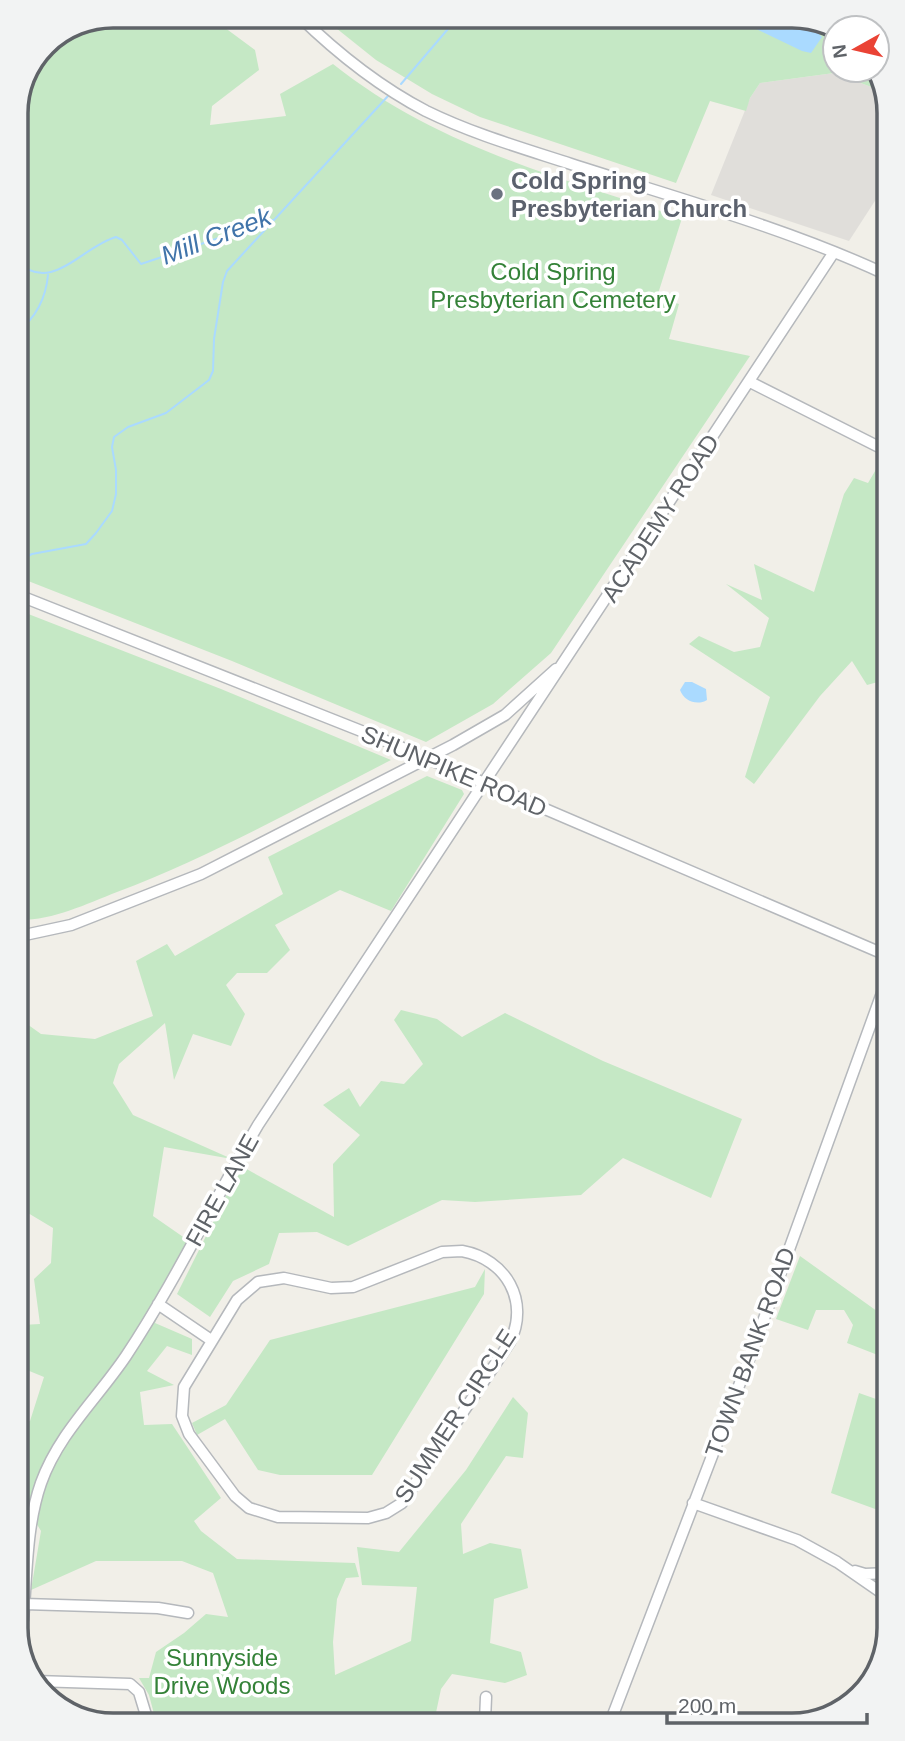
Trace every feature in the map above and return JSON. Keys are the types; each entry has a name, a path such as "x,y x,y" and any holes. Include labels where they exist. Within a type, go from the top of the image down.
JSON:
{"street":[{"path":"313,28 360,69 402,98 448,121 503,142 834,252 877,270"},
{"name":"ACADEMY ROAD","path":"485,783 834,252"},
{"path":"750,382 877,446"},
{"name":"SHUNPIKE ROAD","path":"28,599 426,758 877,951"},
{"path":"28,934 71,925 201,874 505,715 568,657"},
{"name":"FIRE LANE","path":"28,1532 41,1484 66,1433 125,1357 195,1241 258,1125 485,783"},
{"name":"TOWN BANK ROAD","path":"614,1713 753,1349 877,1007"},
{"name":"SUMMER CIRCLE","path":"452,1251 481,1256 498,1267 510,1283 517,1302 517,1323 510,1342 408,1495 394,1509 369,1518 268,1516 249,1508 235,1496 189,1434 182,1416 184,1387 212,1340 237,1300 257,1282 284,1278 331,1288 353,1287 432,1256 452,1251"},
{"path":"158,1304 212,1340"},
{"path":"693,1503 797,1540 846,1567 877,1589"},
{"path":"846,1567 865,1574 877,1574"},
{"path":"28,1604 158,1608 188,1613"},
{"path":"47,1681 130,1684 142,1698 146,1713"},
{"path":"485,1713 486,1697"}],"shaded area":[{"path":"821,75 821,84 863,84 873,88 877,113 877,198 849,241 711,195 750,98 760,83"}],"green space":[{"name":"Cold Spring Presbyterian Cemetery","path":"225,28 255,50 259,70 212,106 210,125 286,116 280,94 333,64 373,93 414,117 500,157 682,218 657,297 679,304 669,339 750,356 551,653 493,704 426,742 232,661 28,581 28,107 34,80 53,53 80,34 96,30"},
{"path":"336,28 798,28 821,34 821,75 760,83 750,98 746,111 710,101 676,183 480,117 432,94 376,60"},
{"path":"877,468 877,682 867,685 852,661 820,696 754,784 745,777 770,697 689,644 699,636 734,652 760,647 769,618 726,584 762,600 754,564 814,592 844,494 854,478 868,483"},
{"path":"28,614 221,689 391,760 187,863 70,910 28,919"},
{"name":"Sunnyside Drive Woods","path":"427,776 462,790 464,794 391,911 340,890 275,925 290,950 267,973 237,973 226,985 245,1014 231,1046 193,1034 174,1080 165,1023 119,1064 113,1083 133,1115 232,1159 164,1147 153,1216 189,1241 155,1323 192,1339 192,1355 167,1346 147,1371 174,1385 140,1392 144,1425 172,1424 221,1498 194,1521 201,1531 237,1559 355,1563 359,1577 346,1578 337,1599 333,1642 335,1675 411,1641 417,1587 362,1585 357,1547 399,1552 466,1470 513,1397 528,1413 523,1458 506,1456 461,1524 463,1554 490,1543 521,1549 528,1588 494,1599 490,1643 521,1652 527,1675 505,1683 452,1674 441,1689 436,1713 154,1713 149,1695 139,1678 149,1678 156,1652 206,1614 228,1617 213,1573 182,1561 96,1561 31,1590 41,1531 28,1509 28,1422 44,1377 28,1370 28,1325 40,1324 34,1279 51,1263 53,1228 28,1213 28,1025 41,1034 95,1039 153,1016 136,961 167,944 175,956 283,894 268,857"},
{"path":"401,1010 437,1019 462,1037 505,1013 603,1061 742,1119 711,1198 623,1158 581,1195 475,1202 442,1200 348,1246 317,1232 279,1233 269,1264 233,1281 210,1317 177,1294 241,1166 334,1217 333,1164 360,1135 323,1105 349,1088 360,1107 381,1081 404,1084 423,1064 394,1020"},
{"path":"800,1256 877,1311 877,1355 847,1343 853,1325 844,1310 816,1310 808,1330 776,1319"},
{"path":"485,1269 484,1294 372,1475 280,1475 258,1470 225,1419 197,1435 192,1423 226,1405 270,1340 475,1287"},
{"path":"859,1393 876,1399 877,1396 877,1510 831,1493"}],"water":[{"path":"754,28 798,28 817,32 821,38 811,53"},
{"path":"685,682 692,682 706,689 707,700 695,702 684,697 680,690"}],"waterway":[{"name":"Mill Creek","path":"401,84 449,28"},
{"path":"28,556 86,544 96,533 112,511 116,494 112,447 114,437 128,427 166,413 209,380 213,371 214,339 227,271 388,96"},
{"name":"Mill Creek","path":"28,270 43,273 55,271 116,237 122,240 141,264 273,220"},
{"path":"28,322 39,307 48,275"}],"place":[{"name":"Cold Spring Presbyterian Church","path":"497,194"}]}
